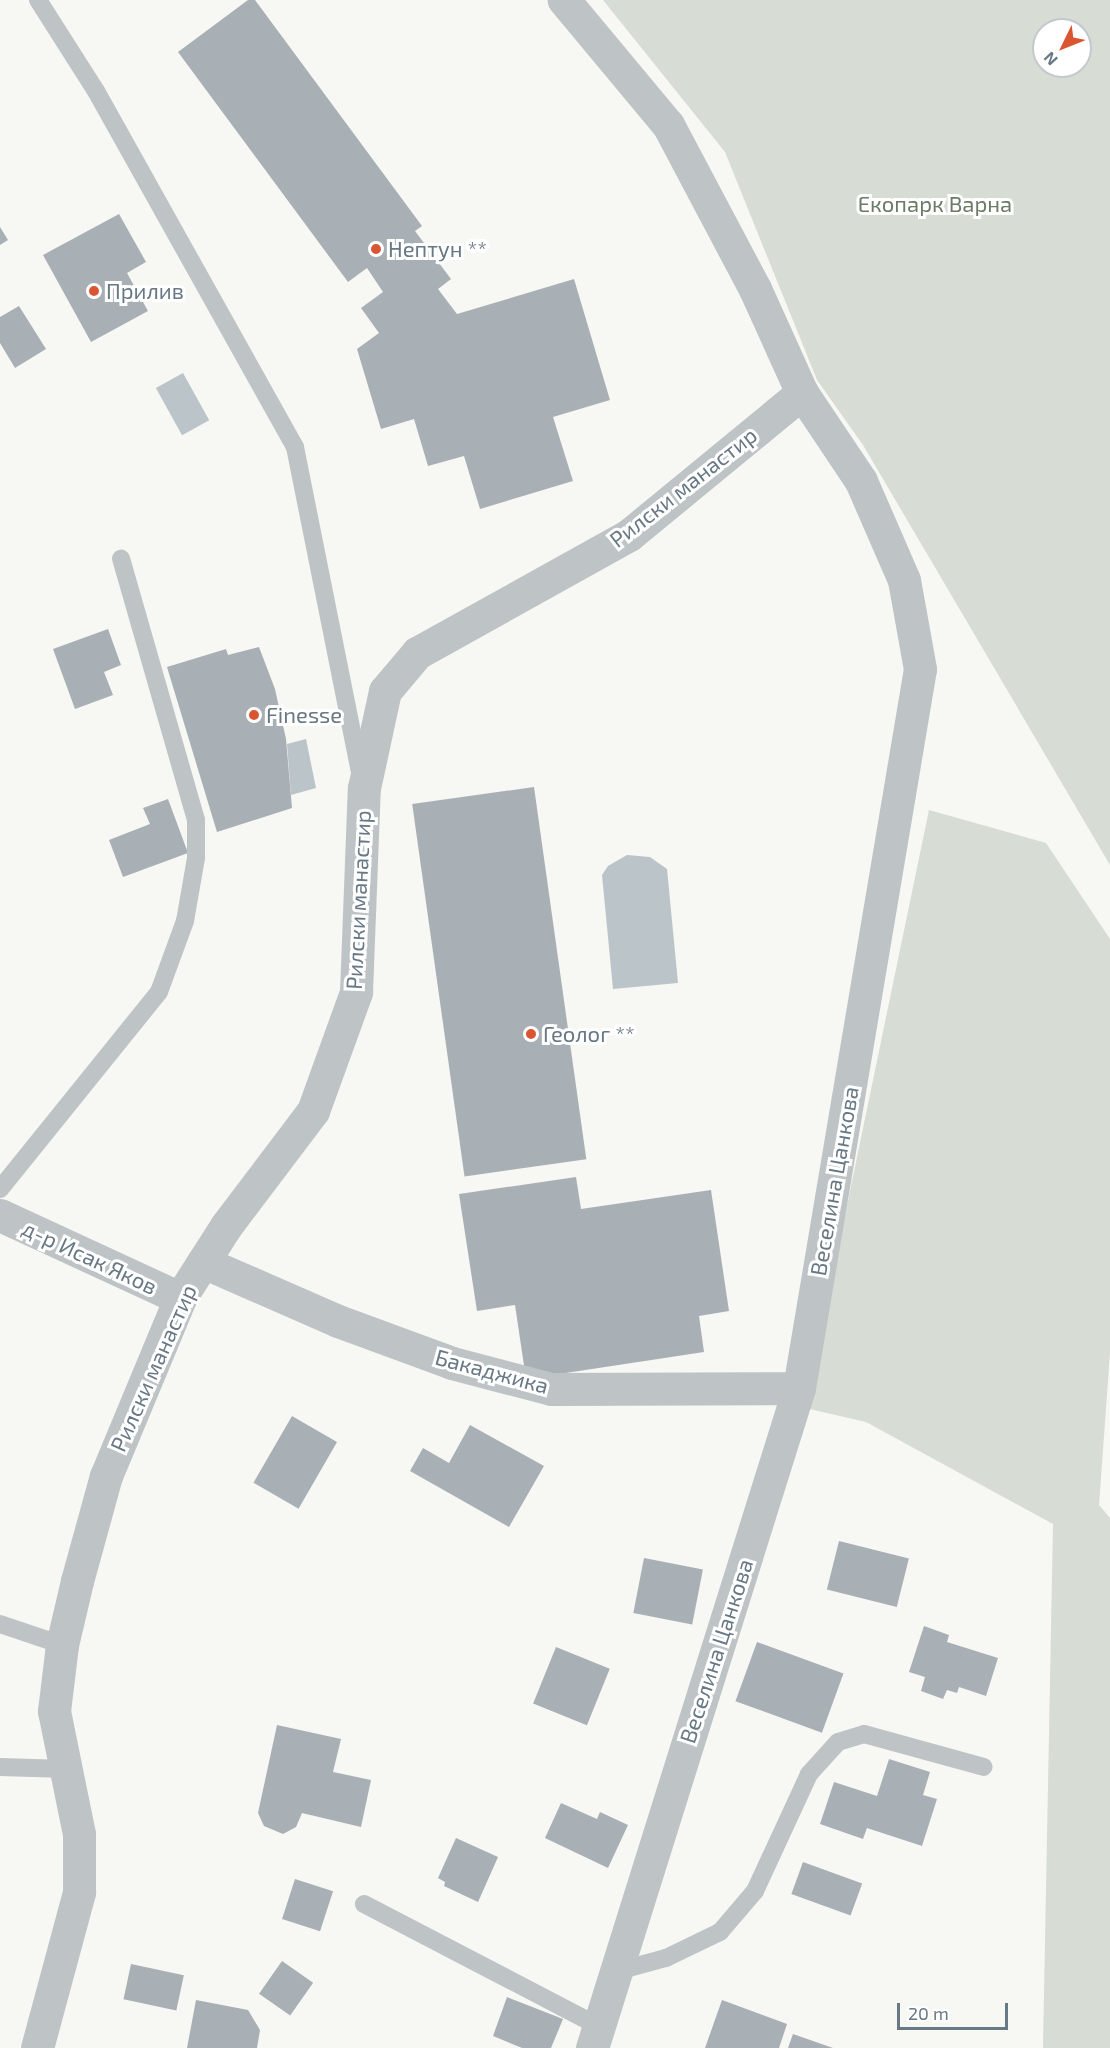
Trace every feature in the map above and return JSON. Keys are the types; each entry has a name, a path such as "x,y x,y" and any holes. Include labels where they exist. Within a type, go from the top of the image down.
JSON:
{"street":[{"path":"564,0 668,125 755,289 802,393"},
{"name":"Рилски манастир","path":"37,2048 79,1892 79,1834 54,1711 62,1645 105,1476 180,1298 203,1262 313,1111 356,992 364,788 385,691 417,653 629,535 802,393"},
{"name":"Веселина Цанкова","path":"595,2037 799,1388 920,669 904,580 861,481 802,393"},
{"name":"д-р Исак Яков","path":"0,1215 180,1298"},
{"name":"Бакаджика","path":"203,1262 338,1322 452,1363 551,1389 799,1388"}],"lane":[{"path":"38,0 96,91 295,447 364,788"},
{"path":"0,1190 159,992 185,921 196,858 196,820 121,559"},
{"path":"0,1624 62,1645"},
{"path":"614,1972 666,1958 720,1932 755,1892 809,1774 838,1742 864,1734 984,1767"},
{"path":"0,1767 66,1769"},
{"path":"364,1904 595,2037"}],"green space":[{"name":"Екопарк Варна","path":"603,0 1110,0 1110,865 863,445 817,380 725,152"},
{"path":"929,810 1046,843 1110,939 1110,1353 1099,1505 1110,1518 1110,2048 1043,2048 1053,1524 866,1422 805,1408"}],"shaded area":[{"path":"183,373 209,420 182,435 156,388"},
{"path":"306,739 316,788 291,795 287,744"},
{"path":"627,855 650,857 667,869 678,983 613,989 602,875 608,866"}],"building":[{"name":"Нептун **","path":"248,0 255,0 422,226 415,231 451,279 438,289 457,314 574,279 610,400 553,417 573,481 480,509 464,456 428,466 414,419 381,429 357,349 379,333 361,308 383,292 367,268 348,282 178,52"},
{"path":"119,214 146,262 127,273 148,311 91,342 43,255"},
{"path":"0,227 8,240 0,245"},
{"path":"19,306 46,349 15,368 0,343 0,317"},
{"path":"108,629 121,665 104,672 113,695 75,709 53,649"},
{"path":"259,647 275,689 286,739 292,808 217,832 167,667 226,649 228,655"},
{"path":"534,787 586,1159 465,1176 412,804"},
{"path":"168,799 188,853 123,877 109,840 150,824 143,808"},
{"path":"576,1177 581,1209 711,1190 729,1311 699,1316 704,1352 526,1379 515,1305 477,1311 459,1194"},
{"path":"292,1416 337,1442 299,1509 254,1483"},
{"path":"470,1425 544,1466 509,1527 410,1471 423,1448 449,1463"},
{"path":"839,1541 909,1558 897,1607 827,1590"},
{"path":"644,1558 703,1569 692,1624 633,1613"},
{"path":"924,1626 949,1635 947,1642 998,1658 986,1696 959,1687 957,1693 947,1690 943,1699 921,1691 925,1677 909,1672"},
{"path":"757,1642 843,1673 822,1733 735,1701"},
{"path":"556,1647 610,1669 587,1725 533,1704"},
{"path":"277,1725 341,1739 333,1772 371,1780 361,1827 302,1813 296,1827 283,1834 264,1826 258,1813"},
{"path":"889,1759 930,1772 923,1795 937,1799 922,1846 867,1828 863,1839 820,1824 834,1782 877,1796"},
{"path":"561,1803 597,1819 600,1812 628,1825 608,1868 545,1838"},
{"path":"456,1838 498,1857 478,1902 444,1886 445,1882 438,1878"},
{"path":"803,1862 862,1884 851,1915 791,1894"},
{"path":"295,1879 333,1891 320,1931 282,1919"},
{"path":"282,1961 313,1983 290,2016 259,1994"},
{"path":"131,1964 184,1975 176,2010 124,1999"},
{"path":"507,1997 563,2019 551,2048 522,2048 493,2036"},
{"path":"196,2000 248,2010 260,2030 257,2048 187,2048"},
{"path":"722,2000 787,2024 779,2048 705,2048"},
{"path":"793,2034 833,2048 788,2048"}],"place":[{"name":"Нептун **","path":"376,249"},
{"name":"Прилив","path":"94,291"},
{"name":"Finesse","path":"254,715"},
{"name":"Геолог **","path":"531,1034"}]}
